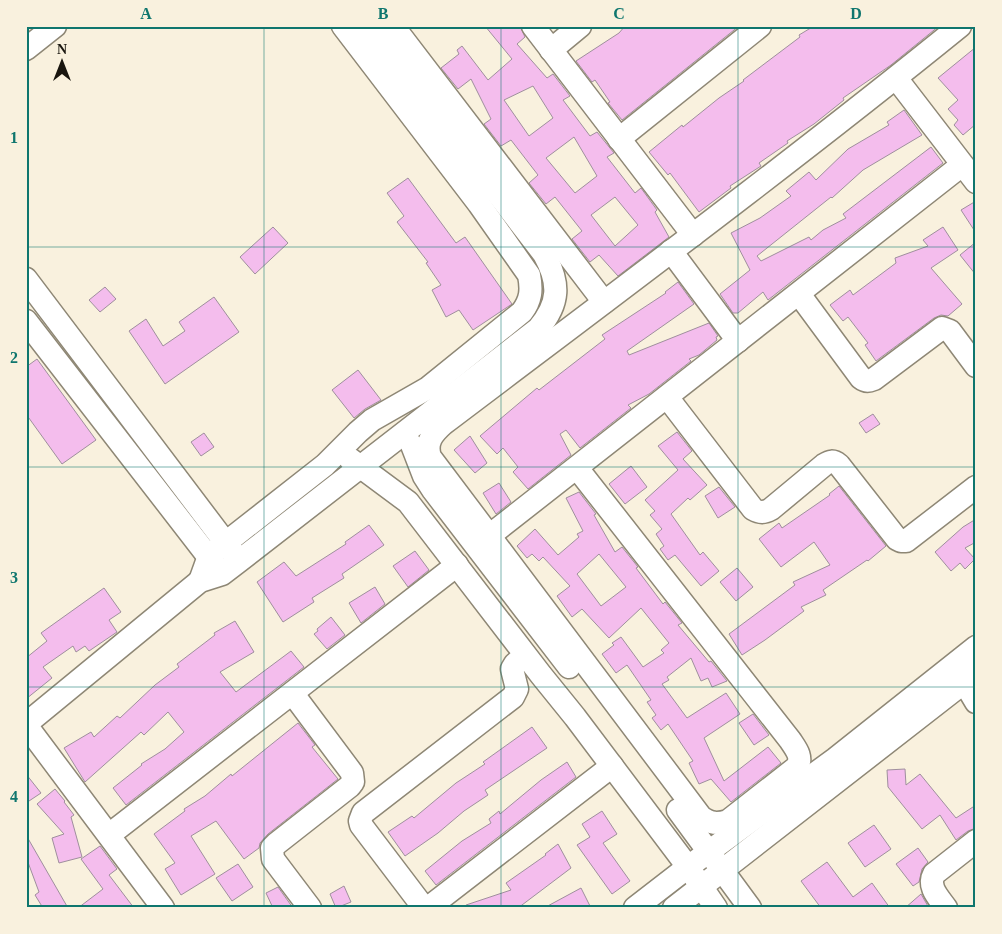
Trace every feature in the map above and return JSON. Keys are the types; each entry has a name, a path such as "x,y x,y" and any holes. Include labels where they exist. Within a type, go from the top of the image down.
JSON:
{"street":[{"path":"26,49 55,26"},
{"path":"343,26 487,197 544,254 560,262"},
{"path":"163,908 26,724 200,581 372,420 428,388 522,312 528,305 531,295 528,275 487,197 369,26"},
{"path":"393,26 560,262 604,302"},
{"path":"533,26 693,235"},
{"path":"551,50 580,26"},
{"path":"619,139 760,26"},
{"path":"224,559 361,468 406,433 522,353 604,302 896,78 960,26"},
{"path":"896,78 976,182"},
{"path":"489,536 962,165"},
{"path":"672,251 738,341"},
{"path":"560,262 555,284 555,302 549,316 522,353 435,431 428,444 430,457 681,801 710,851 750,908"},
{"path":"26,280 224,559"},
{"path":"798,294 865,381 874,379 942,328 950,331 976,366"},
{"path":"26,320 224,559"},
{"path":"667,397 753,509 758,512 765,513 824,465 830,461 835,462 897,539 901,541 906,540 976,487"},
{"path":"391,409 406,433 424,476 433,490 681,801 708,823 718,824 766,800 835,759 965,673"},
{"path":"340,450 361,468 408,502 612,766 702,886 716,908"},
{"path":"578,468 797,750 800,762 766,800 710,851 635,908"},
{"path":"109,835 457,566"},
{"path":"674,908 846,773 965,673 976,648"},
{"path":"424,908 361,825 361,817 363,813 513,697 517,689 512,669 525,655"},
{"path":"965,673 976,702"},
{"path":"293,694 352,773 353,778 350,786 272,848 273,859 310,908"},
{"path":"428,908 612,766"},
{"path":"946,908 933,889 932,878 934,874 976,842"}],"building":[{"path":"485,26 520,26 525,37 517,44 547,78 553,74 570,96 563,100 590,136 597,132 614,153 607,157 635,193 641,188 657,210 655,212 669,237 618,276 599,255 590,262 572,239 582,231 555,197 546,204 529,183 538,175 511,140 501,146 484,124 491,119 471,79 458,89 441,68 459,54 457,50 462,46 488,80 512,59","holes":["533,86 553,118 529,136 504,100","574,137 597,176 575,193 546,158","615,197 638,225 615,246 591,215"]},
{"path":"625,26 739,26 622,120 608,103 610,102 595,80 592,82 576,61 619,33"},
{"path":"814,26 939,26 891,65 843,98 844,100 814,124 787,141 788,143 759,163 761,166 730,186 731,188 699,212 670,173 668,175 649,152 682,125 683,127 744,81 800,37 799,35"},
{"path":"976,47 976,124 963,135 954,125 958,120 948,109 958,100 938,78"},
{"path":"904,110 922,135 863,170 832,198 757,256 761,261 809,237 811,240 823,230 846,218 843,214 931,147 943,163 768,300 763,292 738,313 733,313 720,294 750,270 731,233 760,218 791,196 786,191 809,172 816,180 848,149 889,125 887,122"},
{"path":"408,178 456,243 465,237 512,304 473,330 459,310 446,317 432,290 441,285 426,263 428,262 397,222 404,216 387,193"},
{"path":"976,201 976,233 961,210"},
{"path":"273,227 288,243 255,274 240,257"},
{"path":"943,227 958,250 931,268 962,304 948,316 941,315 934,318 876,361 865,345 868,343 848,317 843,321 830,305 850,290 853,295 896,263 895,258 928,246 923,240"},
{"path":"976,242 976,275 960,255"},
{"path":"678,282 694,304 627,351 629,355 709,323 718,336 716,337 717,340 699,355 689,359 691,361 649,394 628,405 631,408 580,448 566,430 560,434 571,455 528,489 513,472 518,467 503,448 497,454 480,436 537,388 539,390 605,339 602,335 666,293"},
{"path":"105,287 116,299 100,312 89,300"},
{"path":"214,297 239,332 165,384 129,331 146,319 163,346 185,331 179,322"},
{"path":"37,359 96,440 62,464 26,414 26,367"},
{"path":"358,370 381,400 354,418 332,390"},
{"path":"873,414 880,424 866,433 859,423"},
{"path":"677,432 692,451 683,459 707,485 690,500 688,498 671,514 700,555 703,552 719,571 701,586 675,555 668,560 660,549 664,546 656,534 662,529 650,515 655,511 645,500 678,470 658,446"},
{"path":"204,433 214,447 201,456 191,442"},
{"path":"470,436 487,463 475,473 454,450"},
{"path":"631,466 647,487 625,504 609,484"},
{"path":"499,483 511,502 496,514 483,493"},
{"path":"839,486 886,546 868,561 823,590 826,595 801,607 804,611 742,655 729,634 795,585 793,582 830,565 814,542 781,567 759,539 779,523 782,528 830,495"},
{"path":"719,487 735,507 718,518 705,496"},
{"path":"579,492 596,514 594,515 615,552 622,547 663,604 665,602 682,623 678,625 727,681 712,687 708,678 701,681 691,658 667,677 669,680 662,684 687,718 726,693 740,714 704,738 724,781 768,747 781,763 731,802 711,779 699,784 689,763 693,761 668,724 661,730 652,718 656,715 647,702 651,700 627,665 616,673 602,654 614,645 612,643 621,637 643,667 664,653 661,650 669,643 641,608 609,638 582,609 572,617 557,596 570,586 543,557 539,561 532,554 527,558 517,546 535,529 558,555 579,537 577,534 583,531 566,498","holes":["599,554 626,587 601,606 577,574"]},
{"path":"976,519 976,542 965,548 975,559 965,569 960,563 951,571 935,552 963,527"},
{"path":"369,525 384,545 342,574 344,578 312,598 314,602 283,622 257,582 284,562 296,576 346,544 345,542"},
{"path":"415,551 429,570 408,587 393,566"},
{"path":"737,568 753,587 736,601 720,582"},
{"path":"375,587 385,604 361,623 349,603"},
{"path":"104,588 121,612 109,620 117,632 89,651 85,646 76,652 73,646 43,667 52,678 26,699 26,658 47,641 41,633"},
{"path":"331,617 345,635 327,649 314,634"},
{"path":"235,621 254,652 220,672 236,692 291,651 304,667 126,805 113,788 141,764 165,749 184,732 168,712 144,735 141,732 85,782 64,748 91,732 94,737 117,716 120,718 155,685 179,667 177,664 215,635 214,633"},
{"path":"753,714 769,735 754,745 739,723"},
{"path":"298,723 315,745 312,747 338,779 268,834 260,843 259,848 244,859 216,821 191,836 215,874 181,895 165,869 175,863 154,834 231,774 232,776"},
{"path":"532,727 547,748 485,790 488,795 405,856 388,832 412,816 414,818 456,783 485,764 483,762"},
{"path":"567,762 576,777 436,885 425,871 462,841 491,823 489,819 499,811 500,814 541,780"},
{"path":"905,769 906,785 920,774 956,818 976,805 976,828 968,831 956,840 940,815 922,829 888,787 887,770"},
{"path":"26,774 41,793 26,803"},
{"path":"55,789 74,815 71,817 82,857 59,863 52,838 64,834 37,804"},
{"path":"602,811 617,834 603,843 630,881 612,894 577,845 590,837 582,824"},
{"path":"874,825 891,849 865,867 848,843"},
{"path":"26,835 68,908 43,908 35,895 39,892 26,857"},
{"path":"558,844 571,868 518,908 466,908 466,905 511,890 506,883 546,855"},
{"path":"100,846 117,869 109,875 134,908 78,908 103,889 81,859"},
{"path":"918,848 928,862 922,869 919,882 913,886 896,864"},
{"path":"827,862 853,897 872,883 890,908 821,908 801,881"},
{"path":"238,864 253,887 232,901 216,878"},
{"path":"344,886 351,902 336,908 330,894"},
{"path":"278,887 293,908 273,908 266,893"},
{"path":"581,888 591,908 544,908"},
{"path":"921,894 929,908 905,908"}]}
